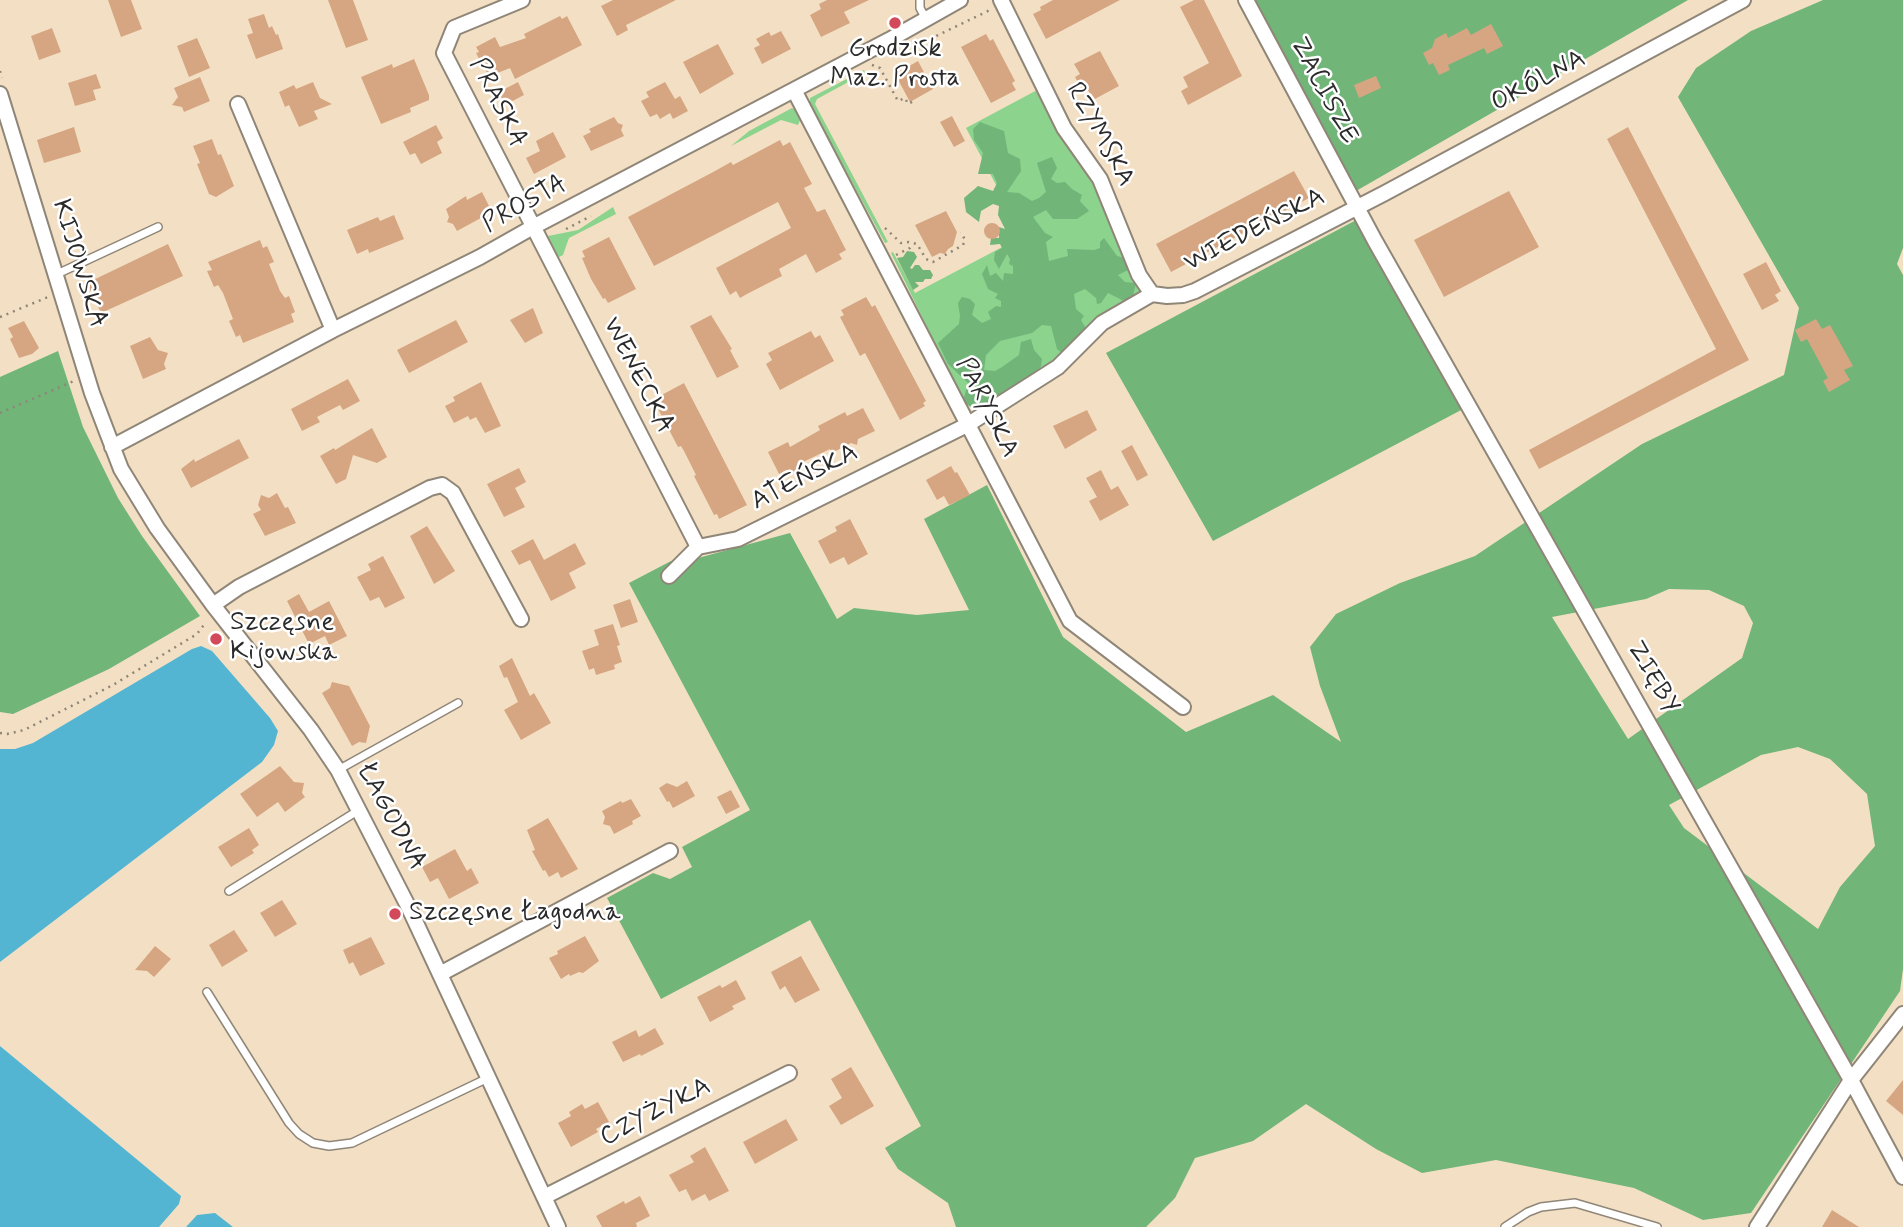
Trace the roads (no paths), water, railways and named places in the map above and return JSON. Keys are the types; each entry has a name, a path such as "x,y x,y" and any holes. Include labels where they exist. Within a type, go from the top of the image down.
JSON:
{"street":[{"name":"PRASKA","path":"522,0 454,27 444,53 533,227"},
{"name":"PROSTA","path":"111,447 332,330 480,257 960,0"},
{"name":"RZYMSKA","path":"1001,0 1064,128 1100,179 1139,275 1152,294"},
{"name":"ZACISZE","path":"1246,0 1357,206"},
{"name":"OKÓLNA","path":"1357,206 1743,0"},
{"name":"PARYSKA","path":"794,90 1070,621 1183,707"},
{"name":"KIJOWSKA","path":"0,94 20,153 59,290 111,447"},
{"path":"238,104 332,330"},
{"name":"WIEDEŃSKA","path":"967,425 1058,367 1102,323 1152,294 1175,296 1195,291 1357,206"},
{"name":"ZIĘBY","path":"1357,206 1388,265 1852,1080 1903,1177"},
{"name":"WENECKA","path":"533,227 698,547"},
{"name":"ATEŃSKA","path":"698,547 738,539 967,425"},
{"name":"ŁAGODNA","path":"111,447 144,509 210,610 311,730 338,770 440,974 558,1227"},
{"path":"210,610 239,587 430,488 443,485 453,493 521,619"},
{"path":"669,576 698,547"},
{"path":"440,974 670,851"},
{"path":"1758,1227 1852,1080 1903,1013"},
{"name":"CZYŻYKA","path":"544,1197 789,1073"}],"lane":[{"path":"920,0 920,8 926,19"},
{"path":"55,275 158,228"},
{"path":"338,770 458,704"},
{"path":"229,891 359,809"},
{"path":"207,992 289,1123 313,1143 329,1146 352,1143 488,1078"},
{"path":"1505,1227 1528,1212 1556,1204 1575,1203 1657,1227"}],"water":[{"path":"201,646 212,651 270,718 278,731 274,745 262,762 0,962 0,749 15,749 33,743"},
{"path":"0,1046 181,1196 179,1204 159,1227 0,1227"},
{"path":"215,1213 233,1227 186,1227 197,1215"}],"place":[{"name":"Grodzisk Maz. Prosta","path":"895,23"},
{"name":"Szczęsne Kijowska","path":"216,639"},
{"name":"Szczęsne Łagodna","path":"395,914"}]}
